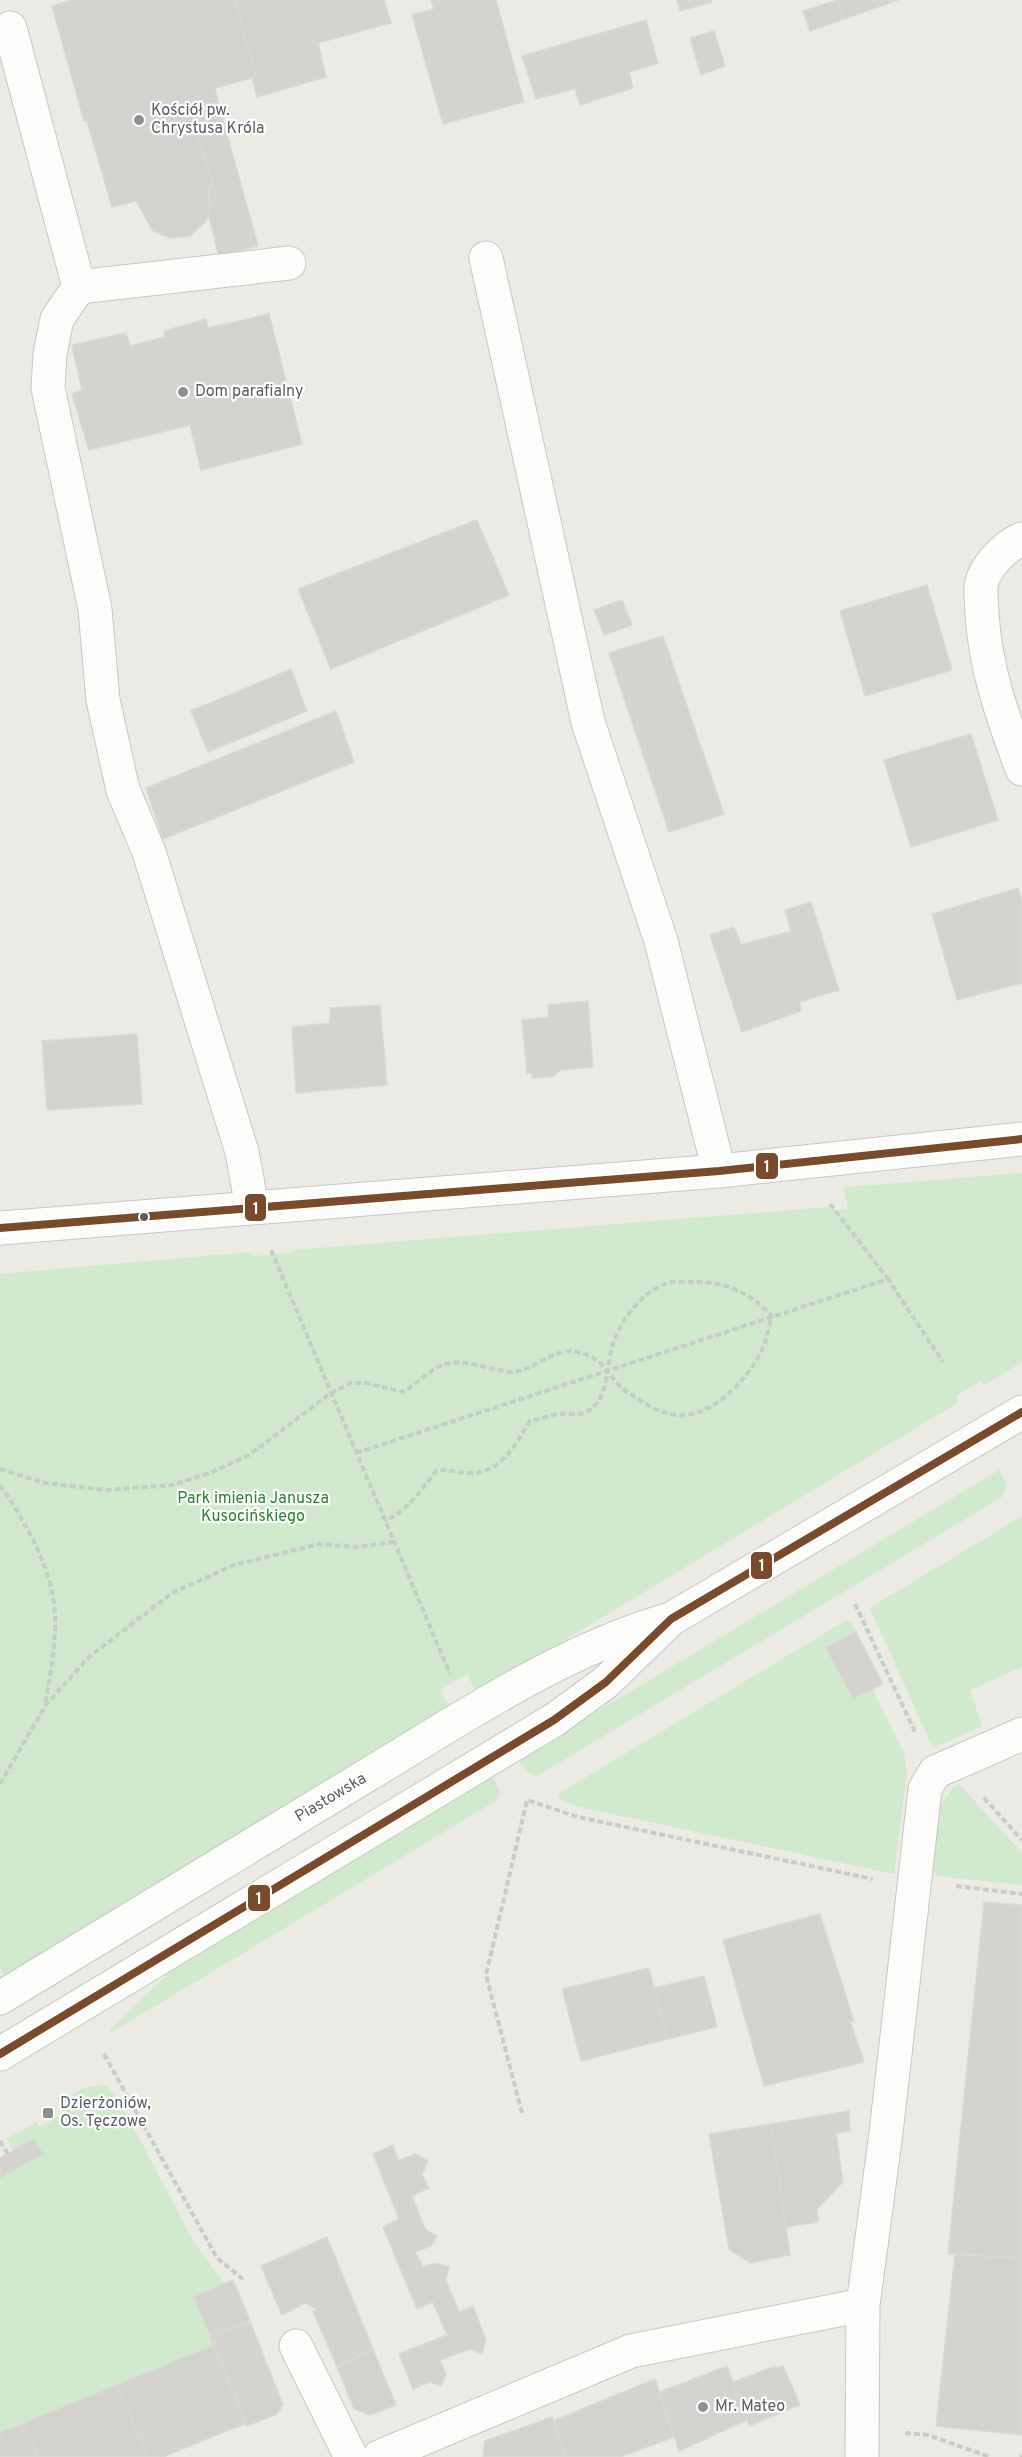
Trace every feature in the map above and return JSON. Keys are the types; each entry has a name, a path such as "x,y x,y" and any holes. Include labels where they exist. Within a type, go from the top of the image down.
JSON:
{"street":[{"path":"10,28 79,287"},
{"path":"486,258 588,722 661,941 719,1171"},
{"path":"252,1207 242,1152 149,852 123,790 104,700 94,609 48,388 50,354 57,319 79,287 289,264"},
{"path":"1022,539 1011,543 992,564 981,585 984,648 1003,717 1022,769"},
{"path":"0,1228 719,1171 1022,1139"},
{"name":"Piastowska","path":"0,2054 554,1720 606,1682 671,1619 1022,1412"},
{"name":"Piastowska","path":"0,1998 435,1735 564,1660 623,1633 671,1619"},
{"path":"862,2457 863,2305 886,2133 925,1789 944,1768 1022,1734"},
{"path":"379,2457 631,2351 863,2305"},
{"path":"296,2346 351,2457"}],"path":[{"path":"826,1198 888,1280 943,1362"},
{"path":"267,1242 453,1680"},
{"path":"356,1453 608,1369 888,1280"},
{"path":"385,1521 402,1513 413,1503 436,1471 445,1469 466,1473 485,1472 498,1465 514,1447 530,1421 560,1413 576,1415 593,1408 602,1394 612,1345 631,1311 651,1291 672,1282 700,1282 737,1288 756,1300 772,1317"},
{"path":"0,1469 45,1483 106,1490 172,1485 212,1472 249,1455 331,1393 351,1383 403,1392 441,1365 464,1363 515,1372 555,1354 576,1351 595,1359 608,1369 623,1389 648,1404 670,1415 694,1415 715,1405 742,1379 763,1348 772,1317"},
{"path":"0,1485 30,1534 50,1583 55,1617 52,1662 45,1706"},
{"path":"0,1784 45,1706 89,1657 127,1625 172,1593 234,1565 319,1544 357,1547 394,1542"},
{"path":"855,1604 944,1768 1022,1840"},
{"path":"522,2113 486,1975 527,1800 578,1817 914,1888 931,1883 1022,1894"},
{"path":"104,2054 217,2258 243,2279"},
{"path":"0,2141 8,2154"},
{"path":"931,2436 990,2457"}],"green space":[{"name":"Park imienia Janusza Kusocińskiego","path":"1022,1173 1022,1362 985,1385 981,1381 956,1396 959,1402 477,1693 467,1674 440,1690 450,1709 6,1977 0,1967 0,1274 251,1252 253,1256 293,1253 293,1250 829,1207 829,1210 848,1209 844,1188 848,1187"},
{"path":"999,1470 1007,1484 1002,1497 537,1776 527,1772 518,1759"},
{"path":"1022,1516 1022,1667 970,1690 982,1726 933,1748 870,1608"},
{"path":"847,1620 852,1623 872,1689 904,1753 907,1773 894,1874 575,1806 559,1799 558,1794"},
{"path":"492,1777 500,1790 497,1800 112,2032 110,2030 175,1967"},
{"path":"960,1785 1022,1853 1022,1885 938,1876 931,1871 940,1806 954,1786"},
{"path":"98,2085 108,2087 122,2106 195,2244 225,2284 194,2297 214,2345 0,2433 0,2178 43,2154 34,2139 13,2151 7,2139 36,2122 40,2127 66,2112 60,2102 83,2088"}],"building":[{"name":"Kościół pw. Chrystusa Króla","path":"72,0 235,0 256,77 215,88 219,105 212,114 199,118 193,116 213,186 209,187 211,202 206,221 190,236 171,238 153,231 136,201 112,207 87,121 84,121 52,6"},
{"path":"235,0 384,0 391,23 318,43 326,77 257,97 252,78 256,77"},
{"path":"431,0 496,0 524,102 443,124 412,15 434,9"},
{"path":"677,0 711,0 712,2 680,11"},
{"path":"837,0 898,0 844,19"},
{"path":"837,0 844,19 810,31 803,11"},
{"path":"646,20 658,63 629,72 633,88 580,105 575,89 536,99 522,56"},
{"path":"714,31 725,66 701,75 690,38"},
{"path":"219,105 258,246 219,256 208,214 209,187 213,186 193,116 199,118 212,114"},
{"name":"Dom parafialny","path":"269,314 302,444 201,470 190,425 89,450 72,394 82,390 72,345 126,333 130,346 165,337 164,331 206,319 208,328"},
{"path":"477,520 509,595 331,669 298,589"},
{"path":"927,585 952,670 865,696 840,611"},
{"path":"622,600 632,625 604,635 594,610"},
{"path":"663,636 724,814 669,832 609,653"},
{"path":"291,669 307,711 208,752 191,711"},
{"path":"336,711 354,762 163,839 146,788"},
{"path":"971,734 998,820 911,847 884,760"},
{"path":"1018,888 1022,901 1022,983 957,1000 932,914"},
{"path":"811,902 839,990 800,1002 801,1011 742,1032 710,935 734,927 741,945 791,931 785,910"},
{"path":"588,1001 593,1067 560,1070 554,1076 533,1078 530,1072 527,1073 522,1020 549,1017 548,1005"},
{"path":"380,1005 387,1085 296,1093 292,1027 330,1023 330,1008"},
{"path":"137,1034 142,1104 47,1110 42,1041"},
{"path":"856,1632 883,1684 853,1699 826,1648"},
{"path":"984,1902 1022,1905 1022,2258 948,2254"},
{"path":"820,1914 854,2022 850,2021 864,2062 764,2086 723,1940"},
{"path":"649,1968 667,2039 581,2061 562,1989"},
{"path":"704,1976 717,2027 667,2039 654,1988"},
{"path":"849,2111 850,2131 836,2133 843,2182 817,2209 818,2222 786,2227 771,2124"},
{"path":"771,2124 790,2255 750,2263 729,2249 709,2134"},
{"path":"34,2139 43,2154 0,2178 0,2158"},
{"path":"393,2145 398,2161 415,2154 428,2161 422,2174 429,2188 412,2196 425,2229 437,2236 431,2246 415,2252 423,2267 435,2263 449,2267 446,2280 459,2312 473,2306 486,2340 482,2354 470,2349 440,2360 446,2374 441,2386 430,2382 413,2389 399,2354 447,2335 433,2302 417,2309 383,2227 399,2219 373,2154"},
{"path":"327,2237 373,2349 337,2367 313,2311 317,2309 305,2303 282,2315 261,2266"},
{"path":"955,2254 1022,2258 1022,2435 936,2426"},
{"path":"233,2280 250,2321 218,2333 214,2345 194,2297"},
{"path":"250,2321 283,2405 277,2414 247,2426 214,2345 218,2333"},
{"path":"214,2345 246,2423 163,2457 148,2457 117,2385"},
{"path":"373,2349 396,2405 370,2415 354,2409 337,2367"},
{"name":"Mr. Mateo","path":"727,2366 747,2420 679,2451 660,2392"},
{"path":"775,2366 775,2369 783,2366 800,2405 749,2426 733,2382"},
{"path":"655,2379 674,2437 620,2457 566,2457 553,2421"},
{"path":"117,2385 148,2457 38,2457 24,2423"},
{"path":"552,2417 566,2457 483,2457 485,2441"},
{"path":"24,2423 38,2457 0,2457 0,2433"}],"transit line":[{"name":"1","path":"0,1228 719,1171 1022,1139"},
{"name":"1","path":"0,2054 554,1720 606,1682 671,1619 1022,1412"}],"place":[{"name":"Kościół pw. Chrystusa Króla","path":"139,120"},
{"name":"Dom parafialny","path":"183,392"},
{"name":"Dzierżoniów, Os. Tęczowe","path":"48,2113"},
{"name":"Mr. Mateo","path":"703,2407"}]}
